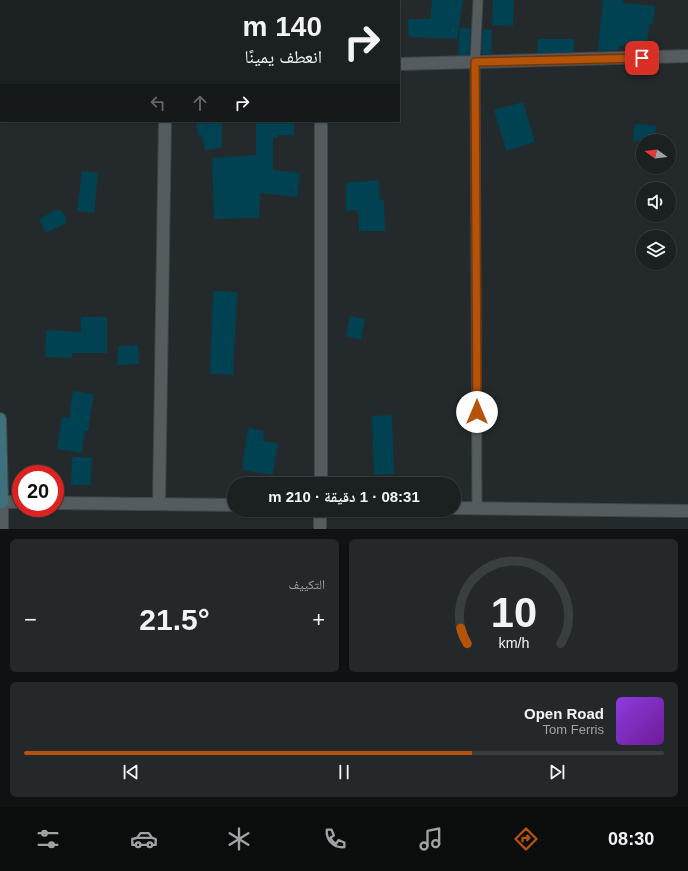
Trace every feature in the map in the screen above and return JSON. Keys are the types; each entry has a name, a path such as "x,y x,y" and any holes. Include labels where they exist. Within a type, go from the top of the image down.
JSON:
{"main road":[{"path":"0,419 1,502"}],"street":[{"path":"400,64 688,56"},
{"path":"159,504 165,122"},
{"path":"320,477 321,122"},
{"path":"2,529 1,502 12,502"},
{"path":"64,503 227,505"},
{"path":"461,508 688,511"},
{"path":"320,517 320,529"}],"lane":[{"path":"477,508 475,62 478,0"}],"building":[{"path":"432,0 463,0 457,39 409,37 408,19 430,19"},
{"path":"493,0 514,0 513,26 492,25"},
{"path":"603,0 623,0 623,3 655,6 653,24 649,24 647,48 619,46 618,50 598,51"},
{"path":"460,28 471,29 469,55 458,55"},
{"path":"483,29 492,30 491,54 481,54"},
{"path":"538,39 574,39 574,52 537,53"},
{"path":"523,102 535,142 506,151 494,110"},
{"path":"196,122 222,122 222,147 205,151 202,135 198,136"},
{"path":"256,122 294,122 294,135 278,135 278,138 273,138 273,170 300,173 297,197 261,193 259,218 214,219 212,158 256,155"},
{"path":"635,124 656,126 655,134 636,134 636,141 633,141"},
{"path":"82,171 98,173 94,213 77,211"},
{"path":"378,180 380,200 384,200 385,231 359,231 358,210 346,211 346,183"},
{"path":"56,210 61,210 66,217 66,223 46,233 39,219"},
{"path":"213,291 237,292 233,375 210,374"},
{"path":"350,316 365,319 361,340 346,336"},
{"path":"81,317 107,317 107,353 72,353 72,358 45,357 46,330 81,332"},
{"path":"138,345 139,364 117,365 118,346"},
{"path":"73,391 94,394 88,431 85,431 82,453 57,449 62,417 69,418"},
{"path":"392,415 394,474 374,475 372,416"},
{"path":"248,428 264,431 263,441 278,443 273,475 242,470"},
{"path":"72,457 92,457 91,485 71,485"}],"route":[{"path":"477,412 475,62 642,58"}]}
